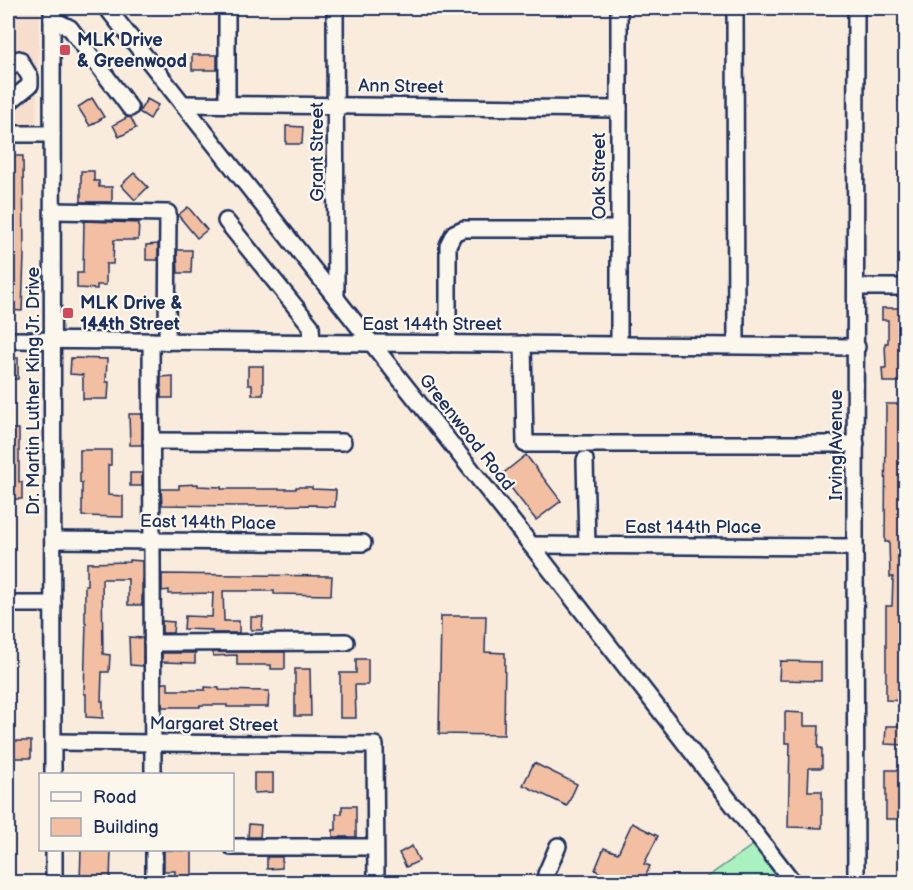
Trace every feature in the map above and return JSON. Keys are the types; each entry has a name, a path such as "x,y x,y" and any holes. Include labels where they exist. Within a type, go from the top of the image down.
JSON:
{"street":[{"name":"Greenwood Road","path":"107,8 531,545 793,882"},
{"path":"227,8 227,104"},
{"name":"Grant Street","path":"336,8 336,297"},
{"name":"Oak Street","path":"619,8 619,344"},
{"path":"735,8 736,345"},
{"name":"Irving Avenue","path":"856,8 856,882"},
{"path":"52,13 70,28 130,108"},
{"name":"Dr. Martin Luther King Jr. Drive","path":"52,13 53,773"},
{"path":"8,69 19,59 30,77 30,85 8,103"},
{"name":"Ann Street","path":"183,104 619,109"},
{"path":"8,134 52,134"},
{"path":"52,211 168,213 167,342"},
{"path":"226,221 310,326 312,343"},
{"path":"448,344 448,245 454,233 462,229 619,229"},
{"path":"856,287 906,287"},
{"name":"East 144th Street","path":"8,340 856,347"},
{"path":"151,342 153,773"},
{"path":"523,344 525,444 856,444"},
{"path":"151,441 343,442"},
{"path":"585,460 587,545"},
{"name":"East 144th Place","path":"53,540 363,543"},
{"name":"East 144th Place","path":"531,545 855,547"},
{"path":"8,604 53,604"},
{"path":"152,643 346,642"},
{"name":"Margaret Street","path":"53,742 375,745 375,848"},
{"path":"546,882 546,874 558,846"},
{"path":"234,847 375,848 376,882"},
{"path":"54,851 54,882"},
{"path":"154,851 154,882"}],"shaded area":[{"path":"8,8 40,8 36,134 8,134"}],"green space":[{"path":"760,840 793,882 700,882"}],"building":[{"path":"192,55 217,55 217,70 192,70"},
{"path":"92,98 104,117 90,126 78,107"},
{"path":"147,99 158,105 150,119 139,112"},
{"path":"128,117 131,118 136,128 119,137 113,125"},
{"path":"286,126 303,127 302,144 286,144"},
{"path":"8,156 23,156 22,311 8,310"},
{"path":"81,171 94,171 94,181 99,181 99,187 112,187 112,202 81,202"},
{"path":"134,173 148,187 135,200 121,185"},
{"path":"188,207 207,230 197,238 178,215"},
{"path":"84,221 139,223 138,240 114,240 113,264 106,264 106,285 97,285 97,289 77,288 77,273 83,273"},
{"path":"158,244 158,260 146,260 146,245"},
{"path":"177,250 192,250 191,273 178,273"},
{"path":"882,308 903,308 906,382 883,382 882,368 886,368 885,343 888,343 888,320 882,320"},
{"path":"8,358 18,358 18,379 8,379"},
{"path":"71,358 107,359 108,399 83,399 83,375 70,374"},
{"path":"248,366 263,366 263,395 252,395 252,385 248,385"},
{"path":"173,376 173,398 161,398 161,377"},
{"path":"886,404 906,404 906,701 886,700 886,606 892,606 893,577 890,577 889,542 885,542"},
{"path":"129,414 142,414 142,445 130,445"},
{"path":"8,429 19,429 19,482 22,482 22,499 8,499"},
{"path":"80,450 111,450 111,465 108,465 108,495 123,496 123,517 82,516"},
{"path":"526,455 561,501 536,520 501,475"},
{"path":"130,473 142,473 142,486 130,486"},
{"path":"198,484 198,486 221,487 221,489 312,487 312,489 336,490 335,507 162,505 161,489 179,489 179,485"},
{"path":"129,560 142,561 142,605 128,605 128,579 102,579 103,654 110,655 109,672 102,672 103,718 86,717 86,694 84,694 87,563 129,562"},
{"path":"162,574 332,576 331,595 274,594 274,591 223,591 224,621 239,621 239,633 212,633 212,630 184,629 185,616 212,617 213,593 169,594 169,590 162,591"},
{"path":"441,616 486,616 485,652 505,653 504,735 439,734"},
{"path":"251,617 263,617 262,630 251,630"},
{"path":"162,621 174,622 173,633 162,633"},
{"path":"129,637 143,638 143,666 130,665"},
{"path":"213,652 285,652 285,669 271,669 271,665 237,665 237,655 213,656"},
{"path":"162,653 195,653 195,663 162,662"},
{"path":"356,659 368,659 368,685 355,685 356,718 340,718 340,673 356,673"},
{"path":"780,661 821,662 821,681 779,680"},
{"path":"295,669 310,669 311,716 295,716"},
{"path":"162,683 168,683 168,690 205,690 205,687 219,688 219,690 269,691 268,707 200,705 200,707 162,707"},
{"path":"785,712 804,713 804,726 819,726 818,748 822,748 822,768 809,768 808,791 822,791 822,828 788,827 790,743 785,743"},
{"path":"886,726 906,726 906,745 885,744"},
{"path":"8,741 31,741 31,758 8,758"},
{"path":"534,763 577,784 567,806 523,785"},
{"path":"886,770 906,770 906,819 886,819"},
{"path":"254,773 273,773 273,792 254,793"},
{"path":"342,806 356,806 356,837 333,837 333,830 336,830 336,814 342,814"},
{"path":"632,823 658,836 644,864 650,866 643,882 599,882 602,874 595,870 604,848 618,853"},
{"path":"249,824 261,825 260,837 248,837"},
{"path":"412,846 419,861 406,867 399,853"},
{"path":"81,851 111,851 110,882 80,882"},
{"path":"164,851 192,851 192,882 175,882 175,871 164,871"},
{"path":"267,857 282,857 282,868 267,869"}],"place":[{"name":"MLK Drive & Greenwood","path":"65,50"},
{"name":"MLK Drive & 144th Street","path":"68,313"}]}
